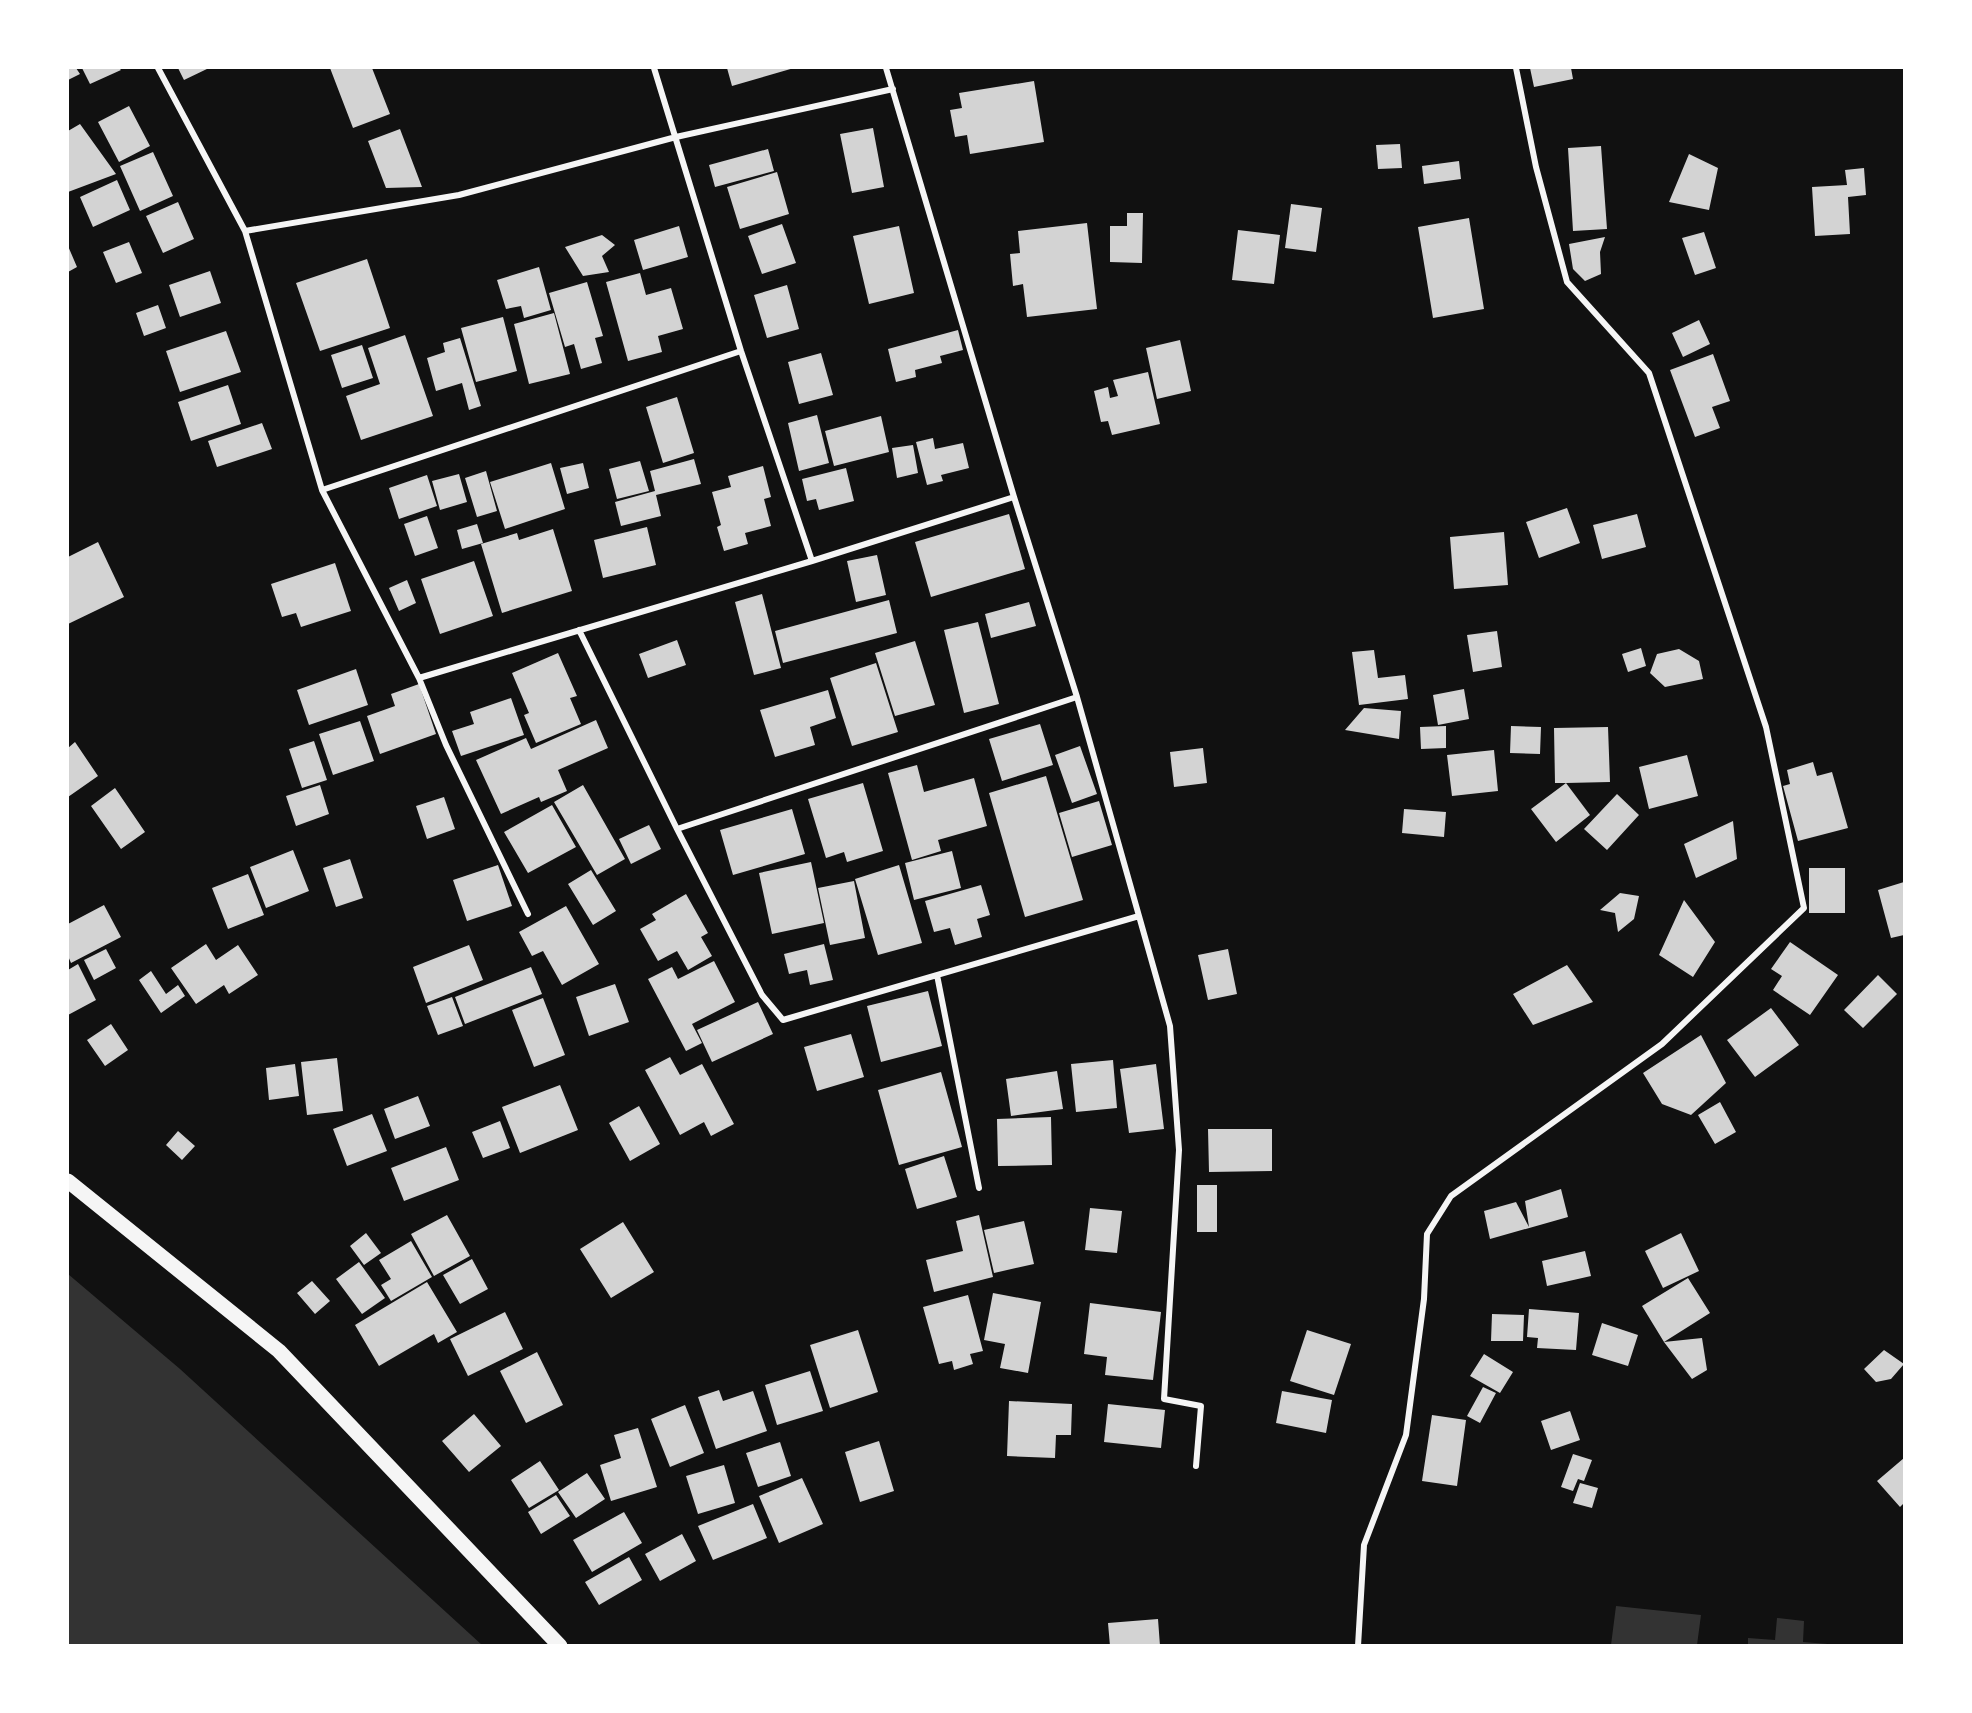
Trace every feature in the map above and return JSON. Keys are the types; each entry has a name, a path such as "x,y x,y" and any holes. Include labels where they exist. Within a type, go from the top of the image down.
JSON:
{"main road":[{"path":"68,1181 279,1351 560,1646"}],"street":[{"path":"158,68 245,231 322,490 419,678 446,745 528,914"},
{"path":"654,68 741,351 812,561"},
{"path":"886,68 1014,497 1077,698 1170,1026 1179,1150 1164,1400 1201,1406 1196,1466"},
{"path":"1358,1646 1364,1545 1406,1435 1424,1299 1427,1234 1451,1196 1662,1044 1804,908 1766,727 1649,373 1567,282 1536,168 1516,68"},
{"path":"245,231 459,195 676,137 893,88"},
{"path":"322,490 741,351"},
{"path":"419,678 812,561 1014,497"},
{"path":"579,630 762,995 783,1020 1138,916"},
{"path":"677,829 1077,698"},
{"path":"937,975 979,1188"}],"shaded area":[{"path":"68,1274 180,1369 482,1645 68,1645"},
{"path":"1616,1606 1701,1615 1697,1645 1611,1645"},
{"path":"1777,1618 1804,1621 1803,1642 1840,1645 1748,1645 1748,1638 1775,1640"}],"building":[{"path":"68,68 76,68 80,74 68,80"},
{"path":"82,68 119,68 121,70 90,84"},
{"path":"178,68 209,68 184,80"},
{"path":"330,68 372,68 390,114 353,128"},
{"path":"727,68 794,68 732,86"},
{"path":"1530,68 1571,68 1573,79 1534,87"},
{"path":"1034,81 1044,142 970,154 967,135 955,137 950,110 962,108 959,93"},
{"path":"129,106 150,146 119,162 98,122"},
{"path":"80,124 116,174 68,192 68,131"},
{"path":"873,128 884,187 852,193 840,134"},
{"path":"400,129 422,187 386,188 368,141"},
{"path":"1400,144 1402,168 1378,169 1376,145"},
{"path":"1601,146 1607,229 1573,231 1568,148"},
{"path":"768,149 774,171 715,187 709,165"},
{"path":"153,152 173,196 140,211 120,166"},
{"path":"1689,154 1718,168 1709,210 1669,202"},
{"path":"1459,161 1461,179 1424,184 1422,166"},
{"path":"1864,168 1866,195 1848,197 1850,234 1815,236 1812,187 1847,185 1845,170"},
{"path":"777,172 789,214 740,229 727,187"},
{"path":"117,180 130,210 93,227 80,197"},
{"path":"178,202 194,239 163,253 146,216"},
{"path":"1291,204 1322,208 1316,252 1285,248"},
{"path":"1127,213 1143,213 1142,263 1110,262 1110,226 1127,226"},
{"path":"1469,218 1484,309 1433,318 1418,227"},
{"path":"1087,223 1097,309 1027,317 1023,284 1013,286 1010,254 1020,253 1018,231"},
{"path":"782,224 796,263 762,274 748,236"},
{"path":"679,226 688,257 643,270 634,240"},
{"path":"899,226 914,293 869,304 853,236"},
{"path":"1238,230 1280,235 1274,284 1232,280"},
{"path":"1704,232 1716,268 1695,275 1682,238"},
{"path":"602,235 615,245 602,256 609,272 583,276 565,247"},
{"path":"1605,237 1600,252 1601,274 1585,281 1573,269 1569,244"},
{"path":"129,242 142,273 116,283 103,252"},
{"path":"68,246 77,267 68,272"},
{"path":"367,259 390,328 320,351 296,283"},
{"path":"539,267 551,310 524,318 521,306 506,309 497,280"},
{"path":"210,271 221,303 180,317 169,285"},
{"path":"640,273 646,295 671,288 683,329 658,336 662,352 628,361 606,282"},
{"path":"587,282 603,336 595,338 602,363 581,369 574,344 565,347 549,293"},
{"path":"787,285 799,329 767,338 754,295"},
{"path":"158,305 166,328 144,336 136,313"},
{"path":"554,313 570,374 529,384 514,324"},
{"path":"503,317 517,371 476,382 461,328"},
{"path":"1699,320 1710,344 1683,357 1672,333"},
{"path":"958,330 963,350 940,356 942,363 915,370 916,377 896,382 888,349"},
{"path":"226,331 241,372 180,392 166,351"},
{"path":"405,335 433,416 361,440 346,396 380,384 368,348"},
{"path":"460,338 481,406 469,410 462,383 436,391 427,358 445,352 443,343"},
{"path":"1180,340 1191,391 1157,399 1146,348"},
{"path":"362,345 373,378 342,388 331,355"},
{"path":"821,353 833,395 799,404 788,362"},
{"path":"1713,354 1730,401 1712,407 1720,428 1695,437 1670,370"},
{"path":"1148,372 1160,424 1112,435 1108,421 1101,422 1094,391 1108,387 1110,398 1118,396 1113,380"},
{"path":"228,385 241,424 191,441 178,402"},
{"path":"677,397 694,453 663,463 646,407"},
{"path":"817,415 829,463 799,471 788,423"},
{"path":"881,416 889,452 834,466 825,431"},
{"path":"262,423 272,449 217,467 208,441"},
{"path":"933,438 935,449 963,443 969,468 941,475 943,481 927,485 916,442"},
{"path":"913,445 918,473 897,478 892,448"},
{"path":"694,459 701,484 656,495 661,516 621,526 615,502 655,491 650,471"},
{"path":"640,461 649,491 617,499 609,469"},
{"path":"551,463 565,509 505,529 490,482"},
{"path":"583,463 589,488 567,494 560,468"},
{"path":"763,466 771,497 764,499 771,526 745,533 748,544 724,551 717,527 721,525 712,492 731,487 728,476"},
{"path":"846,468 854,501 819,510 816,499 807,501 802,479"},
{"path":"486,471 497,511 477,517 465,478"},
{"path":"459,474 467,502 440,510 432,481"},
{"path":"427,475 437,506 399,519 389,488"},
{"path":"1567,508 1580,543 1539,558 1526,522"},
{"path":"1009,514 1025,569 931,597 915,542"},
{"path":"1637,514 1646,547 1602,559 1593,525"},
{"path":"427,516 438,548 415,556 404,524"},
{"path":"477,524 483,543 462,549 457,530"},
{"path":"647,527 656,565 603,578 594,540"},
{"path":"553,529 572,591 502,613 481,544 517,533 519,540"},
{"path":"1504,532 1508,585 1454,589 1450,537"},
{"path":"98,542 124,597 68,624 68,557"},
{"path":"877,555 886,595 856,602 847,561"},
{"path":"474,561 493,616 440,634 421,579"},
{"path":"335,563 351,611 301,627 296,613 282,617 271,584"},
{"path":"407,580 416,603 399,611 389,588"},
{"path":"762,594 781,668 754,675 735,602"},
{"path":"889,600 897,633 783,663 775,631"},
{"path":"1029,602 1036,626 991,638 985,614"},
{"path":"978,622 999,704 964,713 944,630"},
{"path":"1497,631 1502,667 1473,672 1467,635"},
{"path":"677,640 686,665 648,678 639,654"},
{"path":"915,641 935,705 895,716 875,653"},
{"path":"1641,648 1646,666 1628,672 1622,654"},
{"path":"1679,649 1699,661 1703,679 1665,687 1650,673 1657,654"},
{"path":"1374,650 1378,678 1405,675 1408,699 1359,705 1352,652"},
{"path":"558,653 577,696 570,698 581,724 536,743 524,715 529,713 512,673"},
{"path":"876,663 898,732 852,746 830,678"},
{"path":"356,669 368,705 309,725 297,690"},
{"path":"419,684 436,734 380,754 367,716 395,706 391,694"},
{"path":"1464,689 1469,719 1438,725 1433,695"},
{"path":"828,690 836,718 810,727 815,745 775,757 760,710"},
{"path":"511,698 524,735 461,756 452,731 474,724 470,712"},
{"path":"1364,708 1401,711 1399,739 1345,730"},
{"path":"596,720 608,748 558,770 567,791 541,802 539,797 501,814 476,760 526,738 531,749"},
{"path":"360,721 374,761 333,775 319,734"},
{"path":"1040,724 1053,765 1002,781 989,739"},
{"path":"1446,726 1446,748 1421,749 1420,727"},
{"path":"1511,726 1541,727 1540,754 1510,753"},
{"path":"1608,727 1610,782 1555,783 1554,728"},
{"path":"314,741 327,780 302,788 289,749"},
{"path":"75,742 98,776 68,797 68,748"},
{"path":"1080,746 1097,794 1072,803 1055,755"},
{"path":"1203,748 1207,783 1174,787 1170,752"},
{"path":"1494,750 1498,791 1452,796 1447,755"},
{"path":"1687,755 1698,796 1649,809 1639,767"},
{"path":"1813,762 1817,776 1832,772 1848,828 1798,841 1783,786 1790,784 1787,770"},
{"path":"917,765 924,792 974,778 987,826 938,840 941,851 912,860 888,773"},
{"path":"1046,776 1083,900 1025,917 989,793"},
{"path":"863,783 883,851 847,862 844,852 826,858 808,799"},
{"path":"1566,783 1590,815 1556,842 1531,809"},
{"path":"320,785 329,814 296,826 286,796"},
{"path":"583,785 625,859 597,875 554,802"},
{"path":"115,788 145,832 121,849 91,806"},
{"path":"1617,794 1639,815 1607,850 1584,829"},
{"path":"444,797 455,829 427,839 416,806"},
{"path":"1099,801 1112,845 1072,857 1059,813"},
{"path":"552,805 576,847 528,873 504,832"},
{"path":"792,809 805,854 733,875 720,830"},
{"path":"1404,809 1446,812 1444,837 1402,833"},
{"path":"1733,821 1737,859 1696,878 1684,844"},
{"path":"649,825 661,849 631,864 619,839"},
{"path":"293,850 309,891 266,908 250,867"},
{"path":"952,851 961,888 914,900 905,863"},
{"path":"350,859 363,898 336,907 323,868"},
{"path":"811,862 824,923 772,934 759,873"},
{"path":"498,865 512,906 467,921 453,880"},
{"path":"899,865 922,943 878,955 855,879"},
{"path":"1809,868 1845,868 1845,913 1809,913"},
{"path":"591,870 616,911 593,925 568,884"},
{"path":"248,874 264,915 228,929 212,888"},
{"path":"854,881 865,938 830,945 818,888"},
{"path":"1904,882 1904,935 1891,938 1878,890"},
{"path":"981,885 990,915 977,919 982,937 955,945 950,928 934,932 925,901"},
{"path":"1620,893 1639,896 1634,919 1618,932 1615,913 1600,910"},
{"path":"686,894 708,933 701,937 712,956 688,970 677,951 658,961 640,929 656,920 652,914"},
{"path":"1684,900 1715,942 1693,977 1659,955"},
{"path":"104,905 121,937 71,963 68,956 68,924"},
{"path":"566,906 599,964 562,985 543,951 532,956 519,932"},
{"path":"1790,942 1838,975 1810,1015 1773,990 1782,976 1771,969"},
{"path":"206,944 216,960 238,945 258,975 229,994 224,985 196,1004 171,968"},
{"path":"824,944 833,980 810,985 807,970 789,974 784,954"},
{"path":"469,945 483,980 426,1003 413,967"},
{"path":"106,949 116,968 94,980 84,960"},
{"path":"1228,949 1237,994 1208,1000 1198,955"},
{"path":"714,961 735,1002 692,1024 702,1043 686,1051 648,979 672,967 678,979"},
{"path":"78,964 96,1000 68,1015 68,970"},
{"path":"1567,965 1593,1002 1533,1025 1513,994"},
{"path":"531,967 542,994 465,1024 455,997"},
{"path":"151,971 166,994 178,985 185,996 161,1013 139,980"},
{"path":"1878,975 1897,994 1863,1028 1844,1010"},
{"path":"615,984 629,1022 589,1036 576,997"},
{"path":"928,991 942,1046 881,1062 867,1006"},
{"path":"452,997 463,1026 438,1035 427,1006"},
{"path":"543,998 565,1055 534,1067 512,1010"},
{"path":"758,1002 773,1034 712,1062 697,1030"},
{"path":"1771,1008 1799,1045 1755,1077 1727,1040"},
{"path":"111,1024 128,1050 105,1066 87,1040"},
{"path":"851,1034 864,1077 817,1091 804,1047"},
{"path":"1701,1035 1726,1083 1691,1115 1662,1104 1643,1073"},
{"path":"670,1057 680,1075 702,1064 734,1124 711,1136 704,1122 680,1135 645,1070"},
{"path":"337,1058 343,1111 307,1115 301,1062"},
{"path":"1113,1060 1117,1108 1076,1112 1071,1064"},
{"path":"295,1064 299,1096 269,1100 266,1068"},
{"path":"1156,1064 1164,1129 1129,1133 1120,1069"},
{"path":"1057,1071 1063,1109 1011,1116 1006,1079"},
{"path":"941,1072 962,1147 899,1165 878,1090"},
{"path":"560,1085 578,1130 520,1153 502,1107"},
{"path":"418,1096 430,1126 395,1139 384,1109"},
{"path":"1720,1102 1736,1132 1715,1144 1698,1115"},
{"path":"639,1106 660,1144 630,1161 609,1123"},
{"path":"372,1114 387,1151 347,1166 333,1129"},
{"path":"1051,1117 1052,1165 998,1166 997,1119"},
{"path":"500,1121 510,1148 483,1158 472,1132"},
{"path":"1208,1129 1272,1129 1272,1171 1209,1172"},
{"path":"178,1131 195,1146 182,1160 166,1145"},
{"path":"446,1147 459,1180 404,1201 391,1168"},
{"path":"944,1156 957,1197 917,1209 905,1169"},
{"path":"1197,1185 1217,1185 1217,1232 1197,1232"},
{"path":"1561,1189 1568,1217 1490,1239 1484,1211 1516,1202 1529,1227 1525,1201"},
{"path":"1090,1208 1122,1211 1117,1253 1085,1250"},
{"path":"447,1215 470,1256 434,1276 411,1234"},
{"path":"979,1215 993,1277 934,1292 926,1260 963,1251 956,1221"},
{"path":"1024,1221 1034,1264 994,1273 984,1230"},
{"path":"623,1222 654,1272 611,1298 580,1249"},
{"path":"366,1233 381,1253 364,1265 350,1246"},
{"path":"1681,1233 1699,1271 1663,1288 1645,1251"},
{"path":"411,1241 432,1277 391,1301 381,1285 391,1279 379,1260"},
{"path":"1585,1251 1591,1276 1547,1286 1542,1261"},
{"path":"472,1259 488,1289 460,1304 443,1275"},
{"path":"359,1262 385,1298 362,1314 336,1279"},
{"path":"1688,1278 1710,1313 1664,1342 1642,1306"},
{"path":"312,1281 330,1301 315,1314 297,1293"},
{"path":"427,1282 457,1332 438,1343 434,1334 379,1366 355,1325"},
{"path":"993,1293 1041,1302 1028,1373 1000,1368 1005,1344 984,1340"},
{"path":"968,1295 983,1351 970,1354 973,1364 954,1370 952,1361 939,1364 923,1307"},
{"path":"1090,1303 1161,1312 1153,1380 1105,1375 1107,1357 1084,1354"},
{"path":"1529,1309 1579,1313 1576,1350 1537,1348 1538,1338 1527,1337"},
{"path":"505,1312 523,1349 468,1376 450,1339"},
{"path":"1492,1314 1524,1315 1523,1341 1491,1341"},
{"path":"1602,1323 1638,1335 1628,1366 1592,1355"},
{"path":"858,1330 878,1392 830,1408 810,1345"},
{"path":"1307,1330 1351,1344 1334,1395 1290,1381"},
{"path":"1702,1338 1707,1370 1692,1379 1664,1342"},
{"path":"1884,1350 1904,1364 1891,1379 1876,1382 1864,1369"},
{"path":"537,1352 563,1405 526,1423 500,1371"},
{"path":"1484,1354 1513,1372 1500,1393 1470,1376"},
{"path":"810,1371 823,1411 777,1425 765,1385"},
{"path":"1483,1387 1496,1393 1480,1423 1467,1416"},
{"path":"719,1390 723,1401 753,1391 767,1431 716,1449 698,1397"},
{"path":"1282,1391 1332,1400 1326,1433 1276,1423"},
{"path":"1009,1401 1072,1404 1071,1435 1056,1435 1055,1458 1007,1456"},
{"path":"1108,1404 1165,1410 1161,1448 1104,1442"},
{"path":"685,1405 704,1453 670,1467 651,1419"},
{"path":"1570,1411 1580,1440 1551,1450 1541,1421"},
{"path":"474,1414 501,1446 469,1472 442,1441"},
{"path":"1432,1415 1466,1420 1457,1486 1422,1481"},
{"path":"638,1428 657,1487 611,1501 600,1465 621,1458 614,1435"},
{"path":"879,1441 894,1491 860,1502 845,1452"},
{"path":"780,1442 791,1476 758,1487 746,1453"},
{"path":"1573,1454 1592,1460 1584,1481 1578,1479 1573,1491 1561,1487"},
{"path":"1904,1458 1904,1503 1900,1507 1877,1481"},
{"path":"540,1461 559,1490 529,1508 511,1480"},
{"path":"724,1465 735,1503 698,1514 686,1476"},
{"path":"587,1473 605,1499 576,1518 558,1492"},
{"path":"802,1478 823,1524 779,1543 759,1496"},
{"path":"1580,1483 1598,1488 1592,1508 1573,1503"},
{"path":"556,1495 570,1516 541,1534 528,1512"},
{"path":"753,1504 767,1538 713,1560 698,1526"},
{"path":"624,1512 642,1543 592,1572 573,1540"},
{"path":"682,1534 696,1561 660,1581 645,1554"},
{"path":"629,1557 642,1580 599,1605 585,1582"},
{"path":"1158,1619 1160,1646 1110,1646 1108,1623"}]}
